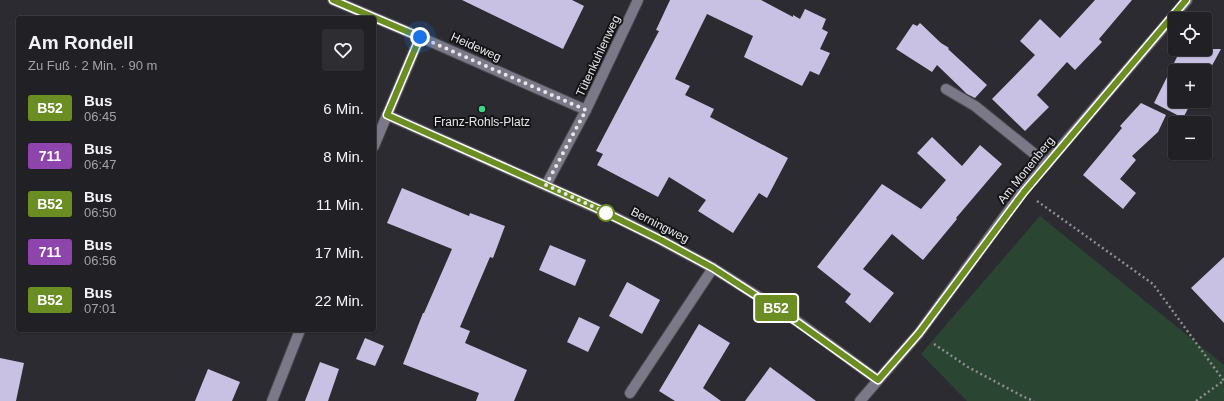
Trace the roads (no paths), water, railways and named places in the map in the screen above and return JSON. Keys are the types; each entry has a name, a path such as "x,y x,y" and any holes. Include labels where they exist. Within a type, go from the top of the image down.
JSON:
{"street":[{"name":"Heideweg","path":"333,0 371,16"},
{"name":"Tütenkuhlenweg","path":"546,185 586,110 638,0"},
{"name":"Am Monenberg","path":"878,380 919,333 1024,192 1186,0"},
{"name":"Heideweg","path":"376,18 586,110"},
{"path":"376,141 420,37"},
{"path":"946,89 975,106 1047,164"},
{"name":"Berningweg","path":"387,115 616,217 713,268 797,322 878,380"},
{"path":"630,393 713,268"},
{"path":"272,401 299,332"},
{"path":"860,401 878,380"}],"place":[{"name":"Franz-Rohls-Platz","path":"482,109"}]}
